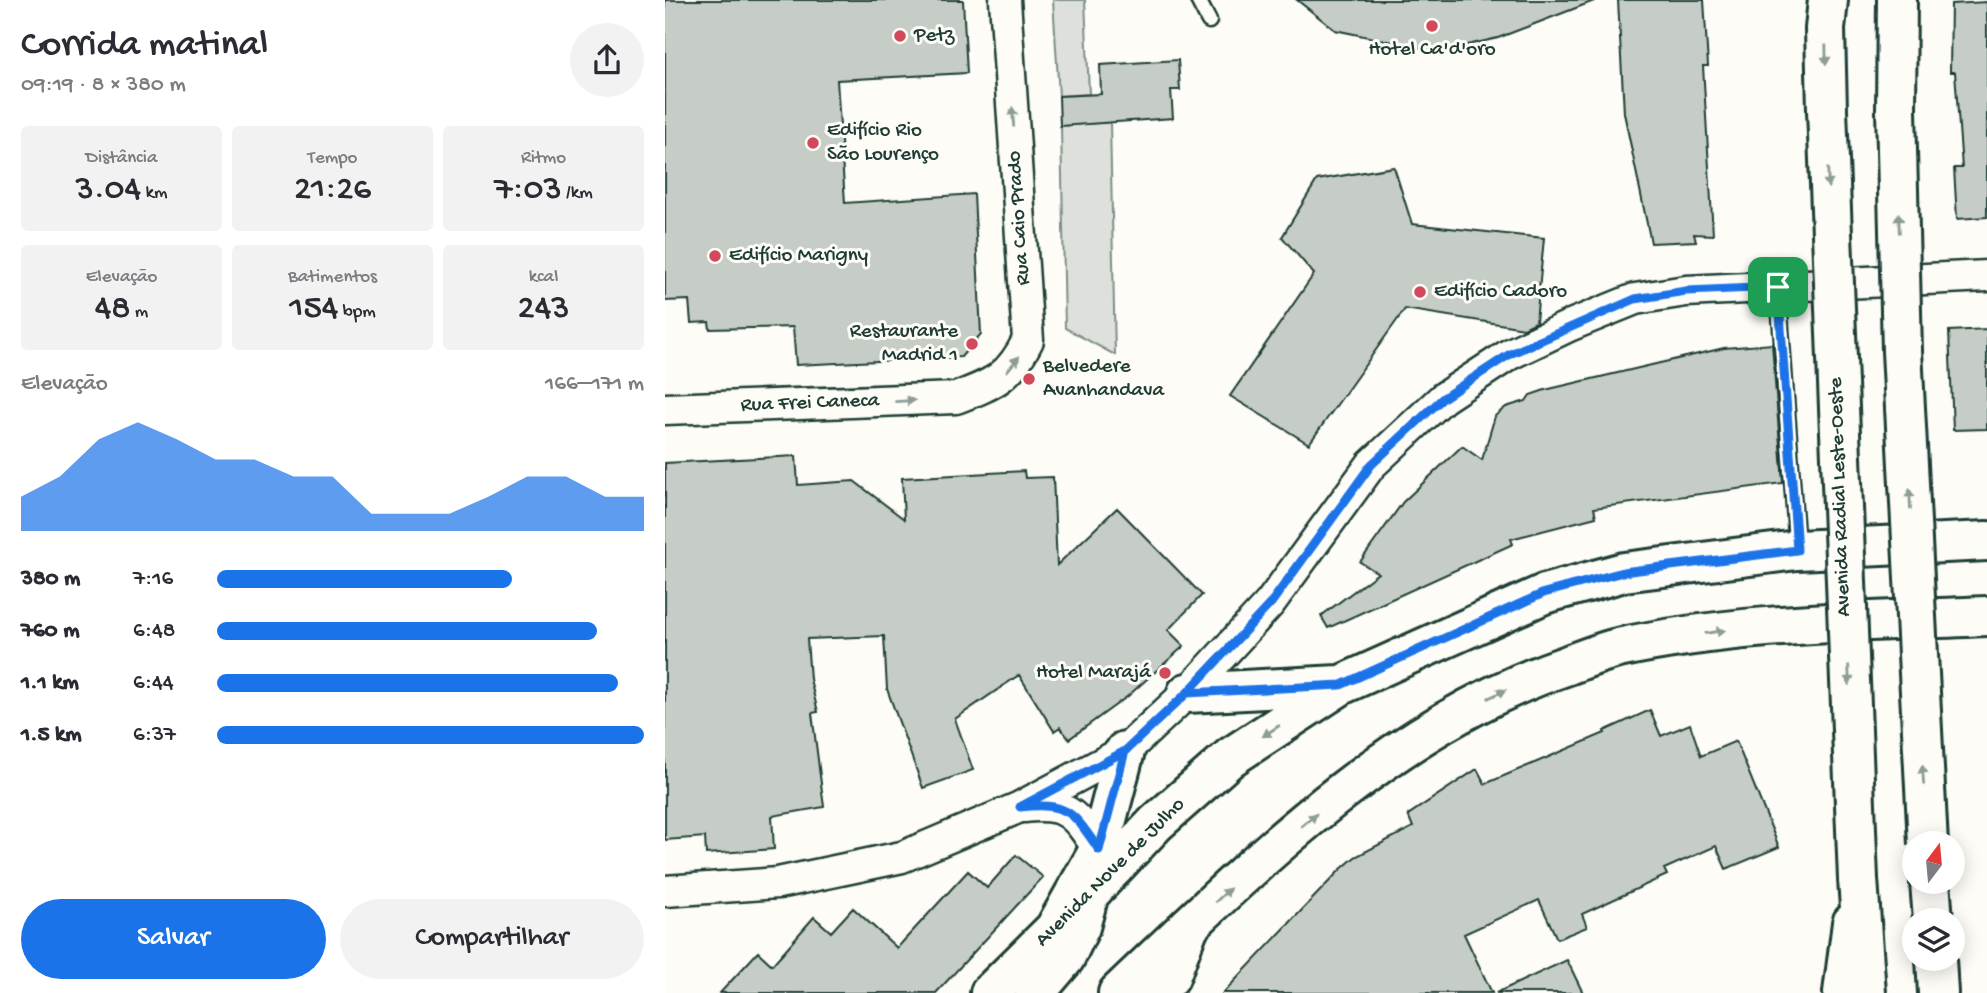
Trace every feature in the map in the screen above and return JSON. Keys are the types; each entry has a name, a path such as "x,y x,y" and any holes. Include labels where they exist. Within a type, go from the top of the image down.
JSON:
{"main road":[{"name":"Avenida Radial Leste-Oeste","path":"1828,0 1825,29 1827,110 1857,879 1866,993"},
{"path":"1897,0 1896,110 1902,351 1927,831"},
{"name":"Avenida Nove de Julho","path":"989,993 1053,932 1156,823 1231,757 1341,685 1544,593 1623,572 1797,550 1987,541"},
{"path":"1118,993 1256,864 1371,769 1461,711 1535,676 1616,649 1734,629 1987,616"},
{"path":"1187,693 1341,685"},
{"path":"1053,932 1099,850 1125,751"},
{"path":"1843,993 1857,879"},
{"path":"1035,993 1065,958 1080,928 1089,894"},
{"path":"1156,993 1170,977 1189,926"},
{"path":"1936,971 1938,993"}],"street":[{"name":"Rua Caio Prado","path":"955,398 991,384 1015,365 1028,340 1005,0"},
{"path":"665,891 778,883 902,857 1020,807 1125,751 1187,693 1271,603 1371,465 1443,398 1510,354 1635,299 1686,291 1987,276"},
{"name":"Rua Frei Caneca","path":"665,409 955,398"},
{"path":"1020,807 1059,806 1076,817 1099,850"}],"lane":[{"path":"1198,0 1209,21"},
{"path":"1778,287 1797,550"}],"shaded area":[{"path":"1053,0 1085,0 1089,94 1059,96"},
{"path":"1110,122 1115,355 1065,328 1061,126"}],"building":[{"path":"665,0 963,0 967,73 837,80 845,203 974,194 981,334 961,357 796,365 793,327 710,329 709,322 691,323 689,300 665,301"},
{"name":"Hotel Ca'd'oro","path":"1297,0 1594,1 1498,38 1463,46 1426,49 1335,30"},
{"path":"1618,0 1704,0 1708,66 1703,66 1713,235 1694,234 1696,241 1651,243 1624,113"},
{"path":"1987,2 1987,217 1957,219 1954,168 1962,168 1955,72 1950,72 1951,4"},
{"path":"1178,60 1180,90 1171,90 1173,118 1060,126 1059,96 1101,94 1100,65"},
{"name":"Edifício Cadoro","path":"1394,167 1412,224 1544,238 1536,322 1524,328 1405,309 1309,444 1230,396 1314,274 1282,237 1317,180"},
{"path":"1987,329 1987,429 1953,430 1949,331"},
{"path":"1772,344 1783,483 1594,508 1596,517 1511,539 1513,544 1328,628 1321,616 1378,573 1360,562 1403,502 1462,446 1482,460 1495,416 1506,407 1526,401 1530,395 1545,390 1724,348"},
{"path":"796,456 798,485 854,481 904,519 902,478 1024,471 1025,478 1053,477 1057,565 1117,508 1202,595 1168,630 1184,646 1128,696 1069,739 1060,727 1054,731 1019,675 955,719 973,770 923,788 887,689 884,636 807,639 810,679 818,712 812,713 824,807 772,816 774,849 706,854 705,837 665,840 665,463"},
{"path":"1650,710 1661,736 1690,724 1701,756 1736,741 1779,847 1726,869 1716,846 1664,869 1667,875 1582,914 1587,927 1557,939 1539,900 1464,934 1492,993 1223,993 1340,870 1355,857 1413,827 1408,815 1477,769 1485,784 1605,733 1604,731"},
{"path":"1016,855 1043,877 936,993 720,993 758,952 772,965 814,917 831,932 853,908 897,948 968,871 987,888"},
{"path":"1567,960 1583,993 1496,993"}],"place":[{"name":"Hotel Ca'd'oro","path":"1432,26"},
{"name":"Petz","path":"900,36"},
{"name":"Edifício Rio São Lourenço","path":"813,143"},
{"name":"Edifício Marigny","path":"715,256"},
{"name":"Edifício Cadoro","path":"1420,292"},
{"name":"Restaurante Madrid 1","path":"972,344"},
{"name":"Belvedere Avanhandava","path":"1029,379"},
{"name":"Hotel Marajá","path":"1165,673"}],"route":[{"path":"1778,287 1686,291 1635,299 1571,324 1510,354 1443,398 1371,465 1271,603 1187,693 1125,751 1020,807 1059,806 1076,817 1099,850 1125,751 1187,693 1341,685 1544,593 1623,572 1797,550 1778,287"}]}
